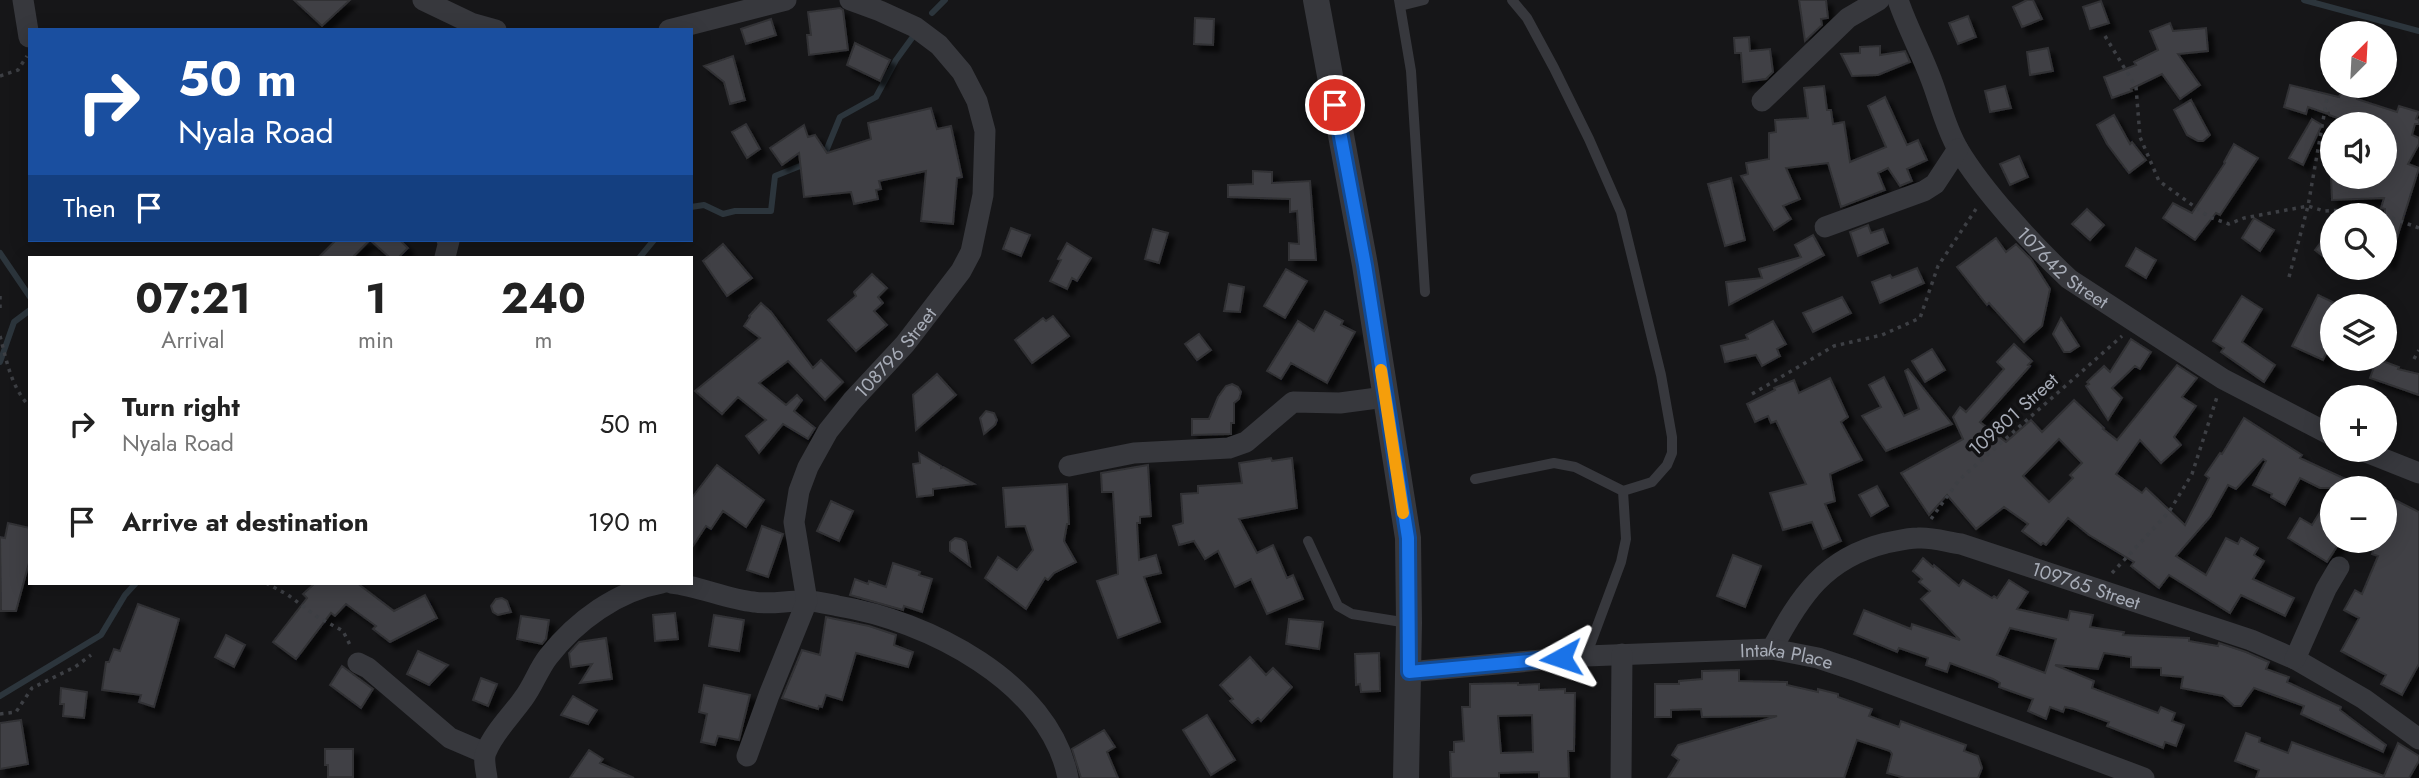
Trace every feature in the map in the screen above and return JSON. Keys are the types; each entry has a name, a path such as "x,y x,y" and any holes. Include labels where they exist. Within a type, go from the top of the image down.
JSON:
{"street":[{"path":"23,0 28,31"},
{"path":"424,0 473,26"},
{"path":"678,28 786,0"},
{"name":"108796 Street","path":"807,601 794,523 799,491 808,467 828,431 905,344 961,271 971,252 983,195 985,131 977,101 962,72 939,45 915,27 880,10 850,0"},
{"path":"1316,0 1365,265 1408,538 1409,672 1406,778"},
{"path":"1762,101 1848,18 1879,0"},
{"name":"107642 Street","path":"1898,0 1958,149 1989,190 2069,279 2223,379 2320,429"},
{"path":"1825,227 1924,191 1936,184 1958,149"},
{"path":"1069,467 1135,453 1230,448 1246,442 1293,402 1339,403 1385,397"},
{"path":"2391,462 2419,473"},
{"name":"109765 Street","path":"1772,649 1793,609 1814,583 1843,559 1868,548 1904,539 1921,538 1961,544 2251,640 2295,659 2364,699 2419,738"},
{"path":"2295,659 2326,589 2339,567"},
{"path":"486,778 485,753 525,697 546,659 564,638 603,606 653,585"},
{"path":"687,585 755,603 807,601 853,608 901,621 966,652 1025,699 1052,735 1068,778"},
{"path":"747,757 807,601"},
{"name":"Intaka Place","path":"1409,672 1586,656 1772,649 1818,658 1854,670 2144,778"},
{"path":"1621,778 1622,654"},
{"path":"358,663 368,668 450,738 485,753"}],"lane":[{"path":"1424,0 1399,3 1410,71 1425,292"},
{"path":"1475,479 1554,463 1566,464 1588,472 1623,491 1652,482 1667,465 1672,453 1672,437 1661,375 1621,212 1554,68 1527,18 1512,0"},
{"path":"1586,656 1618,569 1626,539 1623,491"},
{"path":"1308,541 1338,606 1352,614 1409,623"}],"path":[{"path":"2105,36 2136,87 2140,137 2160,181 2209,217 2230,224 2244,218 2308,206 2324,211 2368,209 2419,228"},
{"path":"0,76 18,70 26,61 28,45"},
{"path":"2289,277 2308,206 2327,98"},
{"path":"1752,394 1834,346 1882,335 1920,318 1938,266 1989,190"},
{"path":"0,296 0,311"},
{"name":"109801 Street","path":"1921,538 1931,518 1959,480 2136,323"},
{"path":"0,336 13,382 20,397 28,405"},
{"path":"2414,359 2419,350"},
{"path":"2097,589 2175,503 2192,474 2223,379"},
{"path":"270,585 343,631 358,663"},
{"path":"0,714 16,712 32,688 75,667 91,655"}],"building":[{"path":"294,0 350,0 322,26"},
{"path":"1799,0 1826,0 1828,18 1821,19 1822,25 1805,41"},
{"path":"2033,0 2042,19 2022,27 2013,7"},
{"path":"2101,1 2109,23 2090,29 2083,7"},
{"path":"840,8 843,10 848,50 809,55 807,35 811,35 808,12"},
{"path":"1968,16 1976,37 1958,44 1949,23"},
{"path":"1195,18 1214,19 1213,45 1194,44"},
{"path":"771,19 776,35 746,44 741,29"},
{"path":"2170,23 2173,31 2206,28 2208,51 2178,54 2200,85 2180,99 2162,74 2131,89 2132,91 2112,98 2104,77 2136,65 2134,62 2158,50 2150,31"},
{"path":"1749,37 1750,51 1770,49 1773,72 1766,79 1743,82 1741,53 1735,53 1734,38"},
{"path":"855,43 890,60 880,81 847,65"},
{"path":"1880,46 1880,55 1905,51 1910,62 1878,75 1852,76 1841,54 1860,53 1860,47"},
{"path":"2048,48 2053,71 2030,75 2027,52"},
{"path":"733,56 745,100 730,104 724,82 704,66"},
{"path":"2290,85 2320,92 2320,98 2357,98 2397,112 2322,112 2308,107 2306,114 2284,107"},
{"path":"1824,86 1827,110 1831,110 1833,124 1844,122 1850,162 1886,147 1868,106 1885,97 1907,145 1918,140 1927,160 1907,169 1912,181 1900,186 1888,168 1878,173 1885,190 1841,207 1828,163 1786,168 1800,199 1783,206 1791,219 1774,230 1741,176 1748,174 1746,163 1769,159 1769,133 1776,132 1775,120 1808,118 1804,88"},
{"path":"2005,86 2011,108 1990,112 1985,91"},
{"path":"2191,100 2210,135 2203,141 2187,135 2174,110"},
{"path":"2399,106 2419,112 2416,119 2419,124 2415,124 2412,135 2419,138 2419,144 2408,164 2419,168 2397,238 2397,203 2382,203 2384,198 2332,200 2332,189 2397,189 2397,112"},
{"path":"931,108 937,129 951,126 962,177 957,178 953,224 921,221 926,171 879,181 881,189 876,190 878,199 854,204 851,192 804,197 799,153 782,165 770,148 804,125 808,137 815,135 827,153 871,139 868,123"},
{"path":"2114,115 2130,144 2132,142 2146,160 2129,173 2107,144 2097,125"},
{"path":"2312,119 2320,124 2303,165 2289,158"},
{"path":"746,124 760,149 747,158 732,132"},
{"path":"2234,144 2258,158 2220,215 2216,213 2195,240 2163,218 2173,203 2192,213 2225,163"},
{"path":"2019,156 2028,177 2010,185 2000,164"},
{"path":"1253,171 1272,172 1272,183 1310,181 1316,260 1289,260 1289,243 1299,244 1297,211 1290,212 1290,199 1228,197 1228,185 1253,184"},
{"path":"1731,178 1745,240 1725,246 1708,184"},
{"path":"2087,209 2104,225 2090,240 2072,224"},
{"path":"2254,218 2274,230 2260,251 2242,238"},
{"path":"1868,225 1871,233 1883,229 1888,243 1858,256 1850,232"},
{"path":"1011,228 1030,235 1021,256 1003,249"},
{"path":"1153,229 1168,233 1159,263 1145,259"},
{"path":"1813,235 1824,255 1729,305 1726,282 1762,278 1759,269 1801,257 1795,245"},
{"path":"1996,238 2006,252 2016,244 2031,259 2050,289 2042,326 2024,342 1989,303 1987,305 1957,267"},
{"path":"334,242 368,242 354,256 320,256"},
{"path":"372,242 402,242 408,248 400,256 388,256"},
{"path":"1067,243 1091,258 1077,281 1072,278 1067,289 1050,281"},
{"path":"723,244 752,278 727,296 703,261"},
{"path":"2136,248 2156,260 2146,278 2126,266"},
{"path":"1917,268 1924,283 1880,303 1872,282 1890,275 1892,278"},
{"path":"1286,269 1307,281 1285,318 1264,306"},
{"path":"872,274 887,288 878,297 883,303 874,311 887,325 856,351 828,320 856,296 854,292"},
{"path":"1229,284 1244,287 1240,312 1224,311"},
{"path":"2318,295 2320,296 2320,359 2292,346"},
{"path":"2242,296 2262,309 2242,342 2275,365 2264,382 2221,352 2224,348 2213,341"},
{"path":"1842,297 1851,313 1813,332 1803,313"},
{"path":"761,303 771,312 813,368 821,360 843,382 825,400 788,361 759,383 786,405 797,395 802,400 794,411 815,428 808,439 783,424 759,453 746,436 766,420 738,397 722,414 695,391 760,338 744,326"},
{"path":"1325,311 1343,321 1341,325 1355,332 1327,383 1291,363 1281,379 1267,371 1298,321 1314,331"},
{"path":"1053,316 1069,336 1032,363 1015,340 1043,318 1046,321"},
{"path":"2061,318 2079,346 2070,352 2064,352 2053,334"},
{"path":"1773,321 1786,344 1777,349 1780,356 1762,366 1756,355 1725,362 1721,346 1748,339 1746,335"},
{"path":"1199,334 1211,350 1197,360 1185,344"},
{"path":"2131,339 2151,352 2140,369 2135,366 2112,388 2122,398 2108,420 2086,386 2089,384 2087,382 2104,366 2110,372"},
{"path":"2014,344 2032,361 1980,422 2006,442 2031,420 2042,432 2074,400 2117,440 2177,365 2197,378 2182,397 2196,406 2174,437 2181,445 2161,463 2140,440 2116,474 2142,493 2146,488 2185,525 2209,478 2205,475 2220,453 2222,454 2244,418 2302,455 2300,458 2339,476 2320,476 2320,488 2300,478 2285,505 2271,497 2272,494 2253,485 2266,461 2263,459 2236,489 2228,485 2210,517 2176,556 2206,575 2226,538 2238,544 2241,538 2258,548 2254,555 2264,561 2253,579 2294,598 2285,616 2241,595 2230,613 2169,575 2159,588 2131,566 2134,562 2089,535 2068,518 2046,545 2041,545 2022,531 2028,524 2004,507 1976,529 1947,495 1929,515 1901,473 1963,439 1953,417 1960,407 1966,412 2004,369 1997,362","holes":["2059,439 2082,463 2070,475 2073,478 2049,502 2023,476"]},
{"path":"1932,349 1945,370 1925,382 1912,361"},
{"path":"2397,366 2398,369 2419,374 2419,395 2397,387 2397,385 2370,378 2373,371 2397,371"},
{"path":"1908,369 1952,424 1886,451 1862,416 1881,407 1869,385 1884,377 1904,416 1919,409 1905,371"},
{"path":"937,374 956,395 916,430 913,395"},
{"path":"1830,378 1848,417 1841,422 1862,460 1830,474 1835,501 1825,504 1841,541 1823,549 1812,522 1783,530 1770,493 1806,484 1776,421 1771,423 1768,416 1755,422 1747,404 1794,380 1799,393"},
{"path":"1232,384 1241,392 1234,403 1231,434 1192,435 1192,419 1209,419 1218,397 1226,386"},
{"path":"986,411 994,413 997,420 984,434 980,418"},
{"path":"919,453 941,468 974,484 933,489 933,495 917,497 913,464 920,463"},
{"path":"1271,458 1272,461 1292,458 1297,508 1239,519 1257,553 1273,545 1287,578 1293,575 1303,599 1267,614 1251,579 1235,587 1218,551 1205,559 1194,541 1179,545 1173,526 1183,523 1181,494 1198,493 1198,486 1242,483 1239,463"},
{"path":"717,465 764,500 746,527 723,511 711,529 706,526 693,546 693,496"},
{"path":"1148,465 1151,516 1140,517 1140,523 1137,523 1139,560 1156,555 1161,573 1144,577 1160,622 1118,638 1097,581 1118,574 1113,492 1102,492 1101,473"},
{"path":"1067,484 1069,524 1064,541 1076,562 1054,573 1048,580 1045,578 1026,609 985,578 998,557 1017,570 1033,550 1025,526 1006,527 1003,488"},
{"path":"1877,486 1888,506 1871,516 1859,495"},
{"path":"831,501 853,511 839,541 817,531"},
{"path":"2397,501 2419,512 2419,664 2402,695 2381,684 2386,675 2341,651 2359,618 2344,610 2355,590 2362,594 2378,556 2372,554 2397,553"},
{"path":"2320,512 2320,553 2333,553 2327,562 2288,538 2300,518 2312,525"},
{"path":"8,523 28,528 28,566 16,611 1,611 0,537 5,538"},
{"path":"762,526 783,534 768,577 747,570"},
{"path":"955,538 966,542 970,566 950,551 950,542"},
{"path":"1733,555 1761,566 1745,607 1717,596"},
{"path":"1923,558 1959,586 1963,580 1992,598 1997,598 2009,580 2028,592 2017,609 2068,620 2070,611 2093,615 2090,627 2124,632 2123,635 2189,638 2189,641 2218,646 2219,643 2246,652 2269,662 2266,669 2289,677 2287,682 2341,707 2340,710 2386,745 2383,752 2301,714 2304,706 2254,688 2241,706 2234,706 2223,696 2181,688 2183,677 2161,675 2161,668 2131,667 2131,657 2104,653 2098,669 2055,665 2094,681 2092,688 2158,713 2161,707 2175,713 2172,721 2184,725 2176,746 2165,742 2163,748 2107,726 2109,722 2065,707 2063,712 2050,707 2046,719 2028,711 2033,699 1999,687 2000,683 1993,679 1950,663 1947,672 1926,665 1928,658 1899,648 1897,652 1854,634 1864,610 1911,629 1912,624 1960,640 1921,599 1930,591 1919,582 1922,579 1913,571","holes":["2010,628 2056,639 2045,673 1997,655"]},
{"path":"893,563 932,579 922,612 904,606 903,610 850,595 855,579 886,587"},
{"path":"313,585 360,585 394,611 425,595 437,618 390,642 373,629 376,626 346,604 335,616 331,613 296,659 273,642 307,598 303,594"},
{"path":"496,599 507,601 511,612 498,615 493,612 491,606"},
{"path":"138,604 179,619 154,707 139,702 141,695 102,690 106,662 109,662 114,649 120,651"},
{"path":"675,613 678,639 655,641 653,615"},
{"path":"714,615 744,620 739,651 709,646"},
{"path":"521,616 549,620 546,639 542,644 517,639"},
{"path":"826,617 896,635 894,645 913,652 908,667 856,653 842,700 826,695 822,707 819,706 818,709 782,698 802,650 820,655"},
{"path":"1289,619 1323,622 1319,649 1286,644"},
{"path":"226,635 245,645 234,667 215,657"},
{"path":"606,638 612,679 580,683 592,664 571,667 569,653 579,642"},
{"path":"418,651 448,665 429,685 407,674"},
{"path":"1379,653 1380,691 1361,692 1360,684 1356,685 1355,654"},
{"path":"1250,657 1266,675 1273,668 1292,687 1261,721 1258,718 1252,723 1230,701 1233,699 1220,685"},
{"path":"342,666 373,689 361,708 330,685"},
{"path":"1739,670 1739,681 1787,682 1787,685 1838,694 1838,697 1872,709 1869,716 1899,727 1901,721 1966,745 1964,751 1978,756 1982,768 1978,778 1905,778 1887,773 1892,754 1890,751 1857,740 1844,778 1668,778 1679,760 1672,755 1678,745 1777,716 1702,717 1701,709 1671,710 1671,717 1655,717 1655,684 1679,684 1679,681 1702,679 1702,671"},
{"path":"481,678 497,684 488,706 473,700"},
{"path":"1470,684 1539,684 1539,690 1565,689 1565,693 1575,693 1574,751 1568,751 1569,778 1539,778 1539,772 1499,773 1499,778 1451,778 1450,752 1454,752 1454,742 1464,741 1462,707 1470,707","holes":["1532,715 1533,752 1501,753 1498,716"]},
{"path":"704,685 750,695 739,740 718,736 715,745 701,742 707,714 699,712"},
{"path":"61,688 87,692 84,718 63,716 64,704 60,704"},
{"path":"573,696 597,710 588,724 561,715"},
{"path":"1207,715 1235,760 1211,775 1183,730"},
{"path":"21,720 28,764 0,769 0,723"},
{"path":"1104,730 1115,747 1107,752 1118,778 1081,778 1072,749"},
{"path":"2246,733 2260,738 2259,742 2288,753 2292,742 2384,776 2398,743 2419,756 2419,761 2409,778 2256,778 2259,770 2235,761"},
{"path":"325,749 353,749 353,777 328,777"},
{"path":"589,750 603,759 600,763 634,778 570,778"}],"waterway":[{"path":"932,13 945,0"},
{"path":"2304,0 2419,31"},
{"path":"824,156 840,117 876,97 896,60 912,38"},
{"path":"693,207 704,205 723,214 735,211 771,211 775,176 805,164"},
{"path":"641,256 652,242"},
{"path":"0,253 28,294"},
{"path":"0,362 14,322 28,312"},
{"path":"0,696 101,635 125,595 134,585"}],"slow traffic":[{"path":"1381,370 1403,513"}],"route":[{"path":"1335,105 1365,265 1408,538 1409,672 1561,658"}]}
